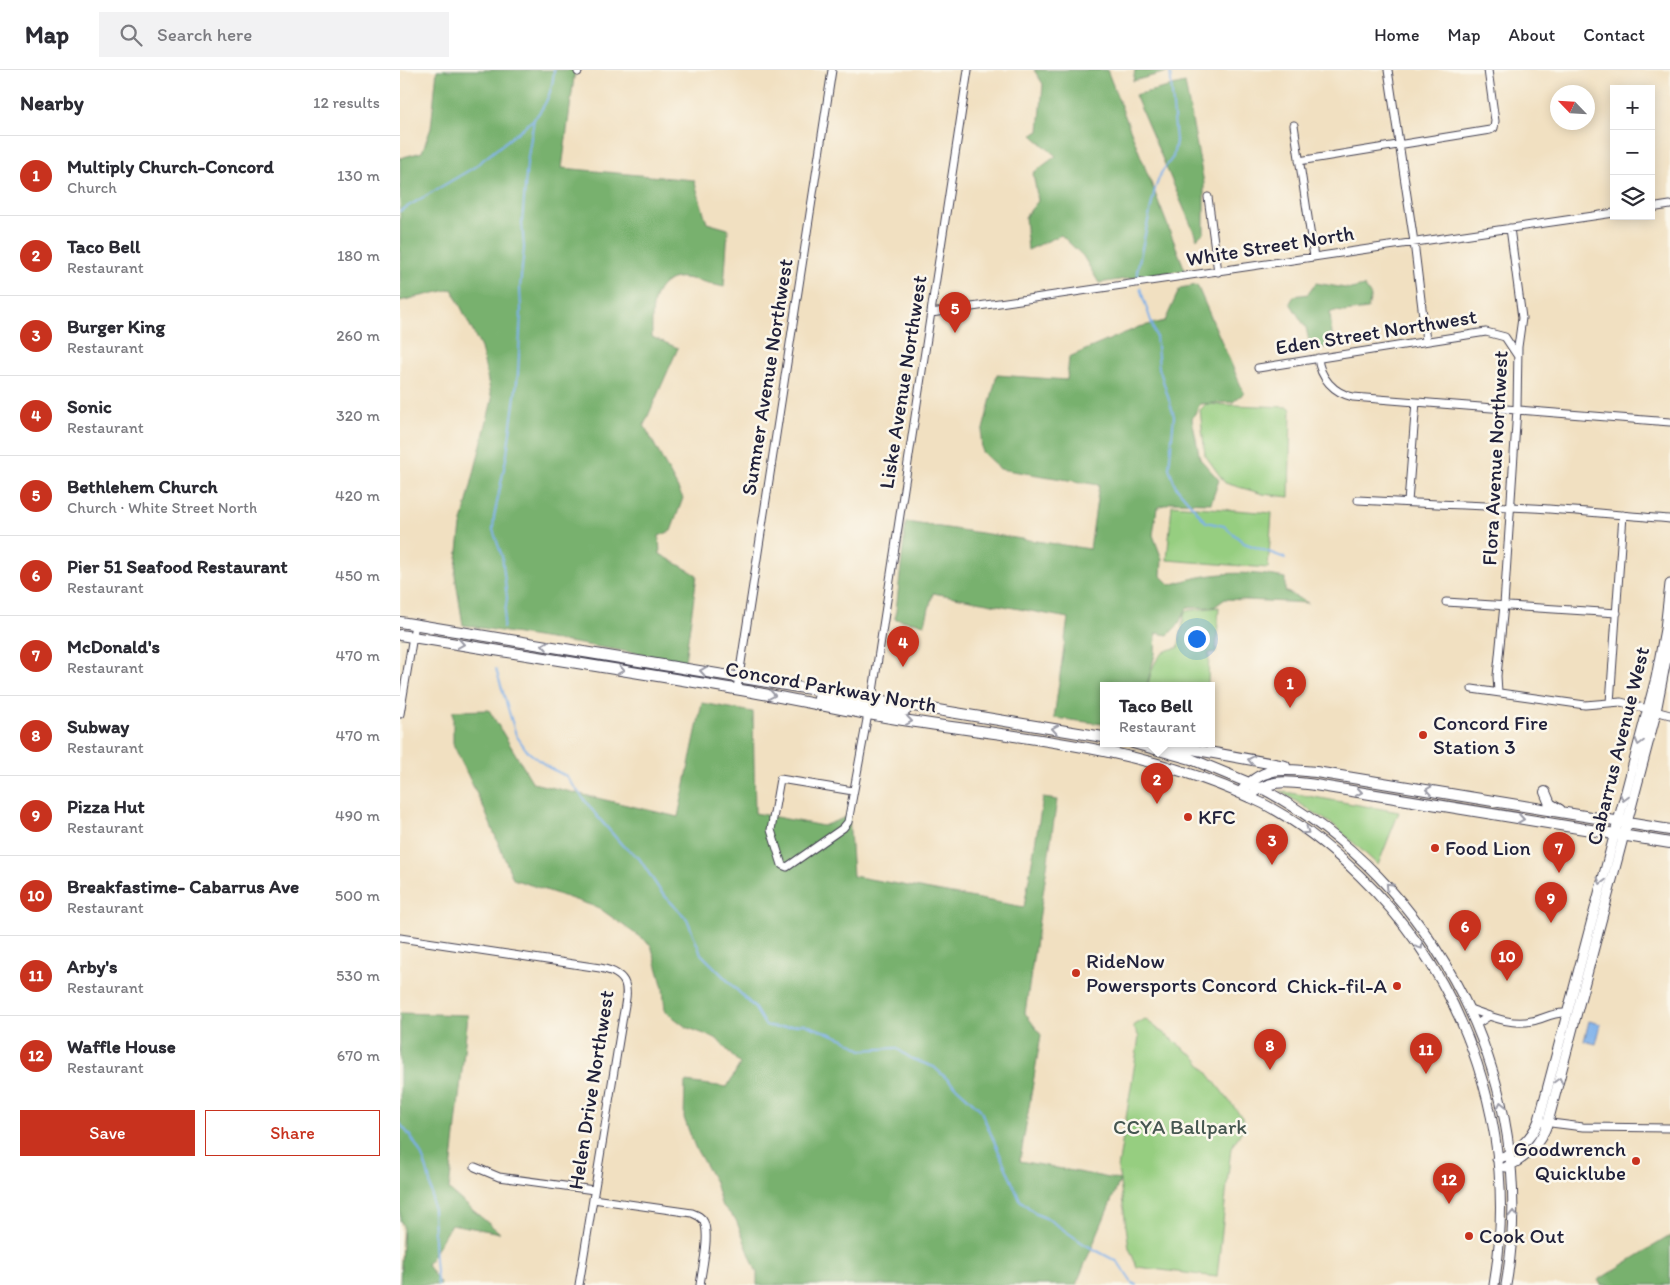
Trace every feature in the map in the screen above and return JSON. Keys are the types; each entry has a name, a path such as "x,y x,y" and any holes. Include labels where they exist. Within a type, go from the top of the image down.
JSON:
{"highway":[{"name":"Concord Parkway North","path":"400,622 1100,736"},
{"name":"Concord Parkway North","path":"400,635 737,689 868,714 1028,738 1152,761 1245,795"},
{"path":"806,701 820,698 866,704 872,698"},
{"path":"868,714 873,709 884,709 935,714 969,714"},
{"path":"1028,738 1030,724"},
{"path":"1148,747 1191,759 1249,782 1259,788"},
{"path":"1181,747 1316,772 1670,830"},
{"path":"1245,795 1249,782 1257,776 1282,769 1316,772"},
{"path":"1245,795 1267,784 1296,783 1670,843"},
{"path":"1409,800 1411,787"},
{"path":"1527,806 1538,803 1545,792 1555,808 1570,814"}],"main road":[{"name":"Cabarrus Avenue West","path":"1652,710 1670,586"},
{"name":"Cabarrus Avenue West","path":"1497,1159 1509,1154 1526,1141 1543,1121 1566,1013 1589,928 1622,822 1670,639"},
{"path":"1259,788 1310,818 1375,871 1423,928 1448,967 1470,1009 1492,1065 1502,1106 1509,1154 1513,1225 1511,1257 1506,1285"},
{"path":"1245,795 1291,821 1343,859 1375,890 1406,926 1434,968 1465,1030 1486,1089 1498,1168 1499,1239 1494,1285"},
{"name":"Cabarrus Avenue West","path":"1498,1168 1510,1165 1523,1158 1534,1148 1564,1063 1618,835"},
{"path":"1579,1005 1576,996 1592,933 1589,928"},
{"path":"1564,1063 1561,1056 1570,1017 1566,1013"}],"street":[{"name":"Sumner Avenue Northwest","path":"737,689 832,70"},
{"name":"Liske Avenue Northwest","path":"872,698 968,70"},
{"path":"1388,70 1414,242 1426,341"},
{"path":"1299,161 1465,135 1494,128 1488,70"},
{"path":"1294,125 1314,257"},
{"path":"1208,198 1218,272"},
{"path":"1655,207 1670,205"},
{"name":"White Street North","path":"931,313 1610,214"},
{"name":"Flora Avenue Northwest","path":"1498,692 1497,676 1504,605 1517,409 1518,357 1516,344 1522,318 1510,228"},
{"name":"Eden Street Northwest","path":"1258,368 1486,332 1504,337 1516,344"},
{"path":"1318,358 1323,376 1344,395 1670,422"},
{"path":"1408,502 1416,402"},
{"path":"1358,500 1455,506 1510,507 1670,519"},
{"path":"1610,703 1623,515"},
{"path":"1446,602 1617,612"},
{"path":"400,714 415,624"},
{"path":"1472,689 1585,705 1621,702 1670,715"},
{"path":"853,791 780,779 771,830 782,865 787,867 843,828 848,822 868,714"},
{"name":"Helen Drive Northwest","path":"400,938 600,968 621,976 626,988 579,1285"},
{"path":"1470,1009 1489,1016 1521,1023 1538,1020 1552,1013 1566,1013"},
{"path":"1477,1024 1489,1016"},
{"path":"1543,1121 1612,1128 1670,1128"},
{"path":"475,1167 499,1177 594,1190"},
{"path":"593,1199 692,1213 701,1217 704,1223 705,1235 700,1285"}],"green space":[{"path":"437,70 575,70 562,168 694,180 707,223 728,229 724,287 693,279 677,278 668,281 661,286 657,293 652,320 652,337 678,348 644,425 683,498 671,531 659,536 660,554 697,575 685,661 463,625 455,575 461,526 492,400 481,348 452,289 400,301 400,158 422,152 431,128"},
{"path":"1034,70 1107,70 1185,270 1099,283 1083,256 1061,235 1028,250 1025,217 1038,201 1033,173 1056,156 1032,135 1039,131 1043,84"},
{"path":"1135,70 1175,70 1133,81"},
{"path":"1185,83 1204,183 1204,232 1197,239 1135,95"},
{"path":"1316,283 1351,289 1364,286 1371,296 1368,309 1344,312 1334,311 1330,313 1333,346 1311,350 1306,328 1290,303 1294,296 1308,294"},
{"path":"1197,285 1244,393 1233,402 1200,404 1192,419 1200,459 1219,480 1211,503 1172,502 1157,508 1153,535 1162,559 1161,576 1170,585 1213,575 1241,573 1270,575 1285,578 1285,591 1308,603 1225,599 1214,607 1187,608 1178,625 1168,635 1156,633 1155,654 1148,682 1100,682 1100,724 1054,718 1068,618 933,593 925,624 895,619 906,522 1090,549 1099,485 1000,469 982,452 981,437 997,375 1067,380 1069,357 1139,327 1165,321 1180,288"},
{"path":"1206,404 1289,407 1291,410 1289,497 1263,494 1225,483 1205,455 1200,410"},
{"path":"1172,505 1272,513 1268,568 1167,560"},
{"path":"1219,607 1216,652 1209,653 1208,682 1149,682 1151,672 1160,655 1171,649 1178,648 1185,611"},
{"path":"702,703 753,712 755,813 823,826 849,816 853,876 1024,907 1043,798 1057,800 1025,1013 1041,1035 1020,1161 1120,1180 1076,1285 757,1285 757,1273 736,1220 721,1204 715,1182 695,1147 684,1118 685,1082 727,1087 740,1064 717,1039 686,1027 665,1011 663,988 651,945 599,908 513,879 485,811 453,744 453,711 489,710 533,783 678,817"},
{"path":"1280,791 1399,812 1378,865 1335,826"},
{"path":"400,1013 468,1015 449,1190 500,1233 451,1224 427,1265 441,1285 400,1285 403,1226 400,1220"},
{"name":"CCYA Ballpark","path":"1145,1019 1196,1058 1244,1120 1243,1129 1231,1148 1217,1277 1137,1267 1129,1248 1118,1168 1139,1037 1133,1026"},
{"path":"1670,1236 1670,1285 1601,1285 1598,1280"}],"water":[{"path":"1589,1021 1601,1024 1596,1044 1584,1041"}],"waterway":[{"path":"400,211 473,168 534,119 548,96 554,70"},
{"path":"1139,278 1137,271 1155,189 1161,173 1173,157 1176,141 1170,70"},
{"path":"503,628 507,598 502,556 493,530 507,454 518,374 521,311 520,287 524,248 522,223 527,163 534,119"},
{"path":"1140,288 1156,336 1159,368 1174,416 1169,468 1176,487 1206,522 1224,526 1244,543 1285,558"},
{"path":"496,669 516,735 527,751 548,767 566,776 623,846 639,858 661,892 687,919 701,954 754,1007 765,1025 777,1028 804,1024 844,1039 862,1050 896,1048 912,1059 934,1067 980,1109 1020,1200 1036,1214 1048,1219 1084,1244 1118,1262 1132,1283 1136,1285"},
{"path":"400,1124 415,1143 430,1181 438,1285"}],"place":[{"name":"Bethlehem Church","path":"955,333"},
{"name":"Sonic","path":"903,667"},
{"name":"Multiply Church-Concord","path":"1290,708"},
{"name":"Concord Fire Station 3","path":"1423,735"},
{"name":"Taco Bell","path":"1157,804"},
{"name":"KFC","path":"1188,817"},
{"name":"Food Lion","path":"1435,848"},
{"name":"Burger King","path":"1272,865"},
{"name":"McDonald's","path":"1559,873"},
{"name":"Pizza Hut","path":"1551,923"},
{"name":"Pier 51 Seafood Restaurant","path":"1465,951"},
{"name":"RideNow Powersports Concord","path":"1076,973"},
{"name":"Breakfastime- Cabarrus Ave","path":"1507,981"},
{"name":"Chick-fil-A","path":"1397,986"},
{"name":"Subway","path":"1270,1070"},
{"name":"Arby's","path":"1426,1074"},
{"name":"Goodwrench Quicklube","path":"1636,1161"},
{"name":"Waffle House","path":"1449,1204"},
{"name":"Cook Out","path":"1469,1236"}]}
